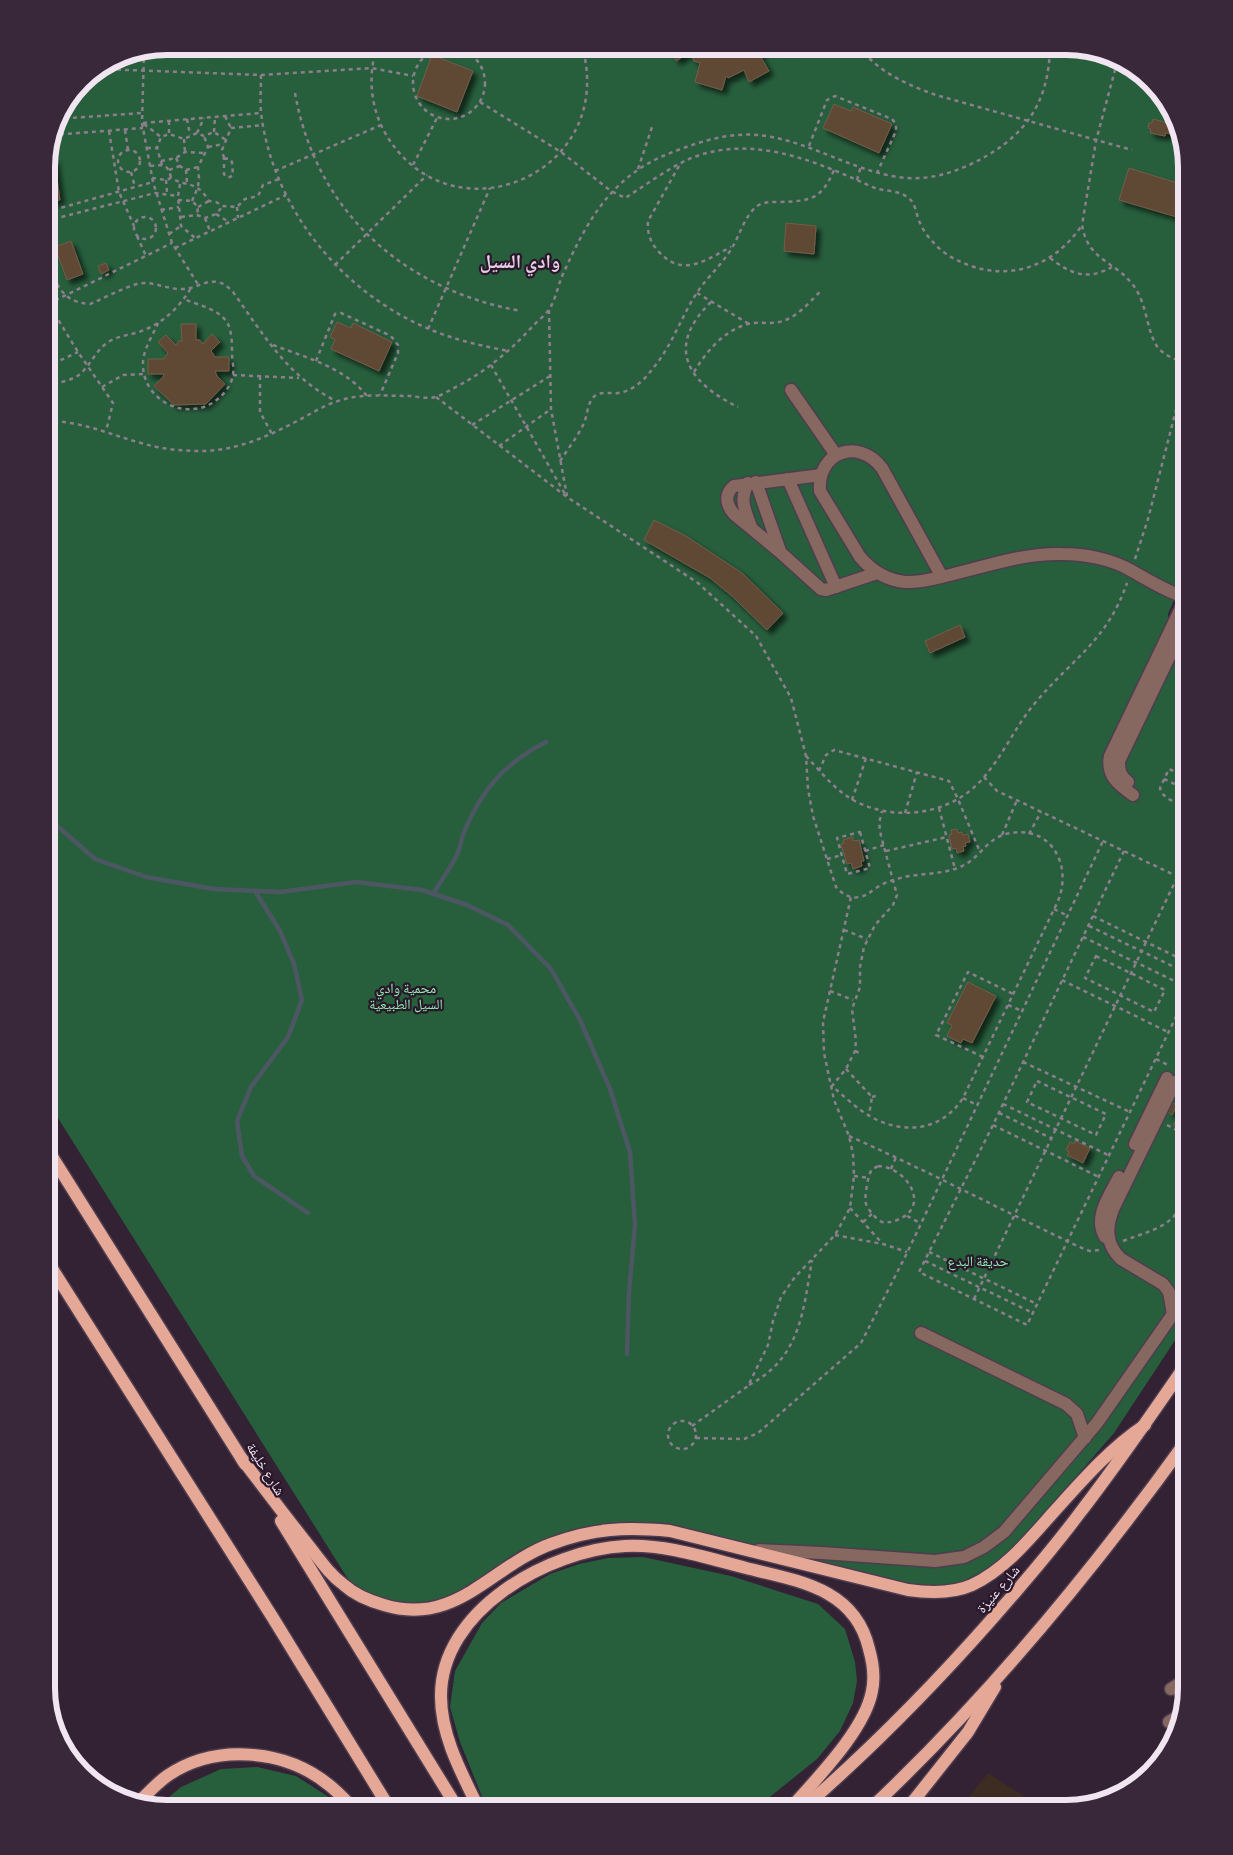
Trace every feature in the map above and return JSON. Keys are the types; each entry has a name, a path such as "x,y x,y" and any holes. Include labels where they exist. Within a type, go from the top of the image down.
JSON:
{"main road":[{"name":"شارع خليفة","path":"55,1161 452,1800"},
{"path":"55,1273 273,1618 384,1800"},
{"name":"شارع عنيزة","path":"812,1800 882,1735 964,1650 1072,1523 1145,1425 1178,1376"},
{"path":"242,1459 333,1576 355,1593 373,1602 392,1608 423,1610 449,1604 463,1597 525,1555 550,1544 604,1530 634,1528 670,1531 921,1592 946,1592 971,1586 992,1574 1014,1556 1072,1491 1115,1448 1145,1425"},
{"path":"879,1800 939,1741 1002,1674 1092,1567 1178,1452"},
{"path":"475,1800 445,1728 441,1682 449,1652 460,1634 491,1601 534,1571 557,1560 584,1552 628,1546 685,1552 802,1582 821,1588 838,1599 850,1610 868,1641 872,1662 873,1690 863,1718 846,1742 798,1800"},
{"path":"914,1800 982,1712 1002,1674"},
{"path":"144,1798 167,1776 181,1769 210,1757 245,1754 299,1766 329,1784 346,1800"}],"street":[{"path":"791,390 836,456"},
{"path":"942,576 877,460 869,454 860,451 850,451 836,456 826,464 819,482 820,491 860,557 877,573 887,578 908,582 942,576 1010,559 1046,554 1082,556 1131,570 1146,580 1176,594 1178,597"},
{"path":"821,475 752,483 744,491 742,502 751,527 820,589 826,590 877,573"},
{"path":"788,479 836,586"},
{"path":"752,483 780,552"},
{"path":"1146,580 1178,588"},
{"path":"1135,791 1115,781 1109,768 1110,756 1178,623"},
{"path":"1171,1080 1108,1224 1110,1244 1121,1259 1163,1284 1169,1292 1173,1314"},
{"path":"748,1550 941,1561 964,1557 984,1547 1004,1532 1085,1438 1178,1305"},
{"path":"921,1333 1066,1404 1077,1414 1085,1438"},
{"path":"1172,1689 1178,1685"}],"path":[{"path":"375,55 371,68 372,94 381,125 389,140 413,165 427,175 447,184 468,188 490,188 510,184 529,177 546,166 561,152 577,128 586,100 588,80 584,55"},
{"path":"428,55 421,60 413,76 414,93 417,101 429,114 437,118 453,119 461,118 475,109 483,95 485,79 479,64 470,55"},
{"path":"868,55 884,71 909,85 936,95 1132,150"},
{"path":"567,497 551,409 549,309 575,248 612,191 638,169 664,156 708,140 732,135 756,135 809,146 877,172 901,178 928,178 955,172 998,150 1015,137 1028,121 1038,103 1050,55"},
{"path":"144,58 142,123 155,193 172,243 198,286"},
{"path":"113,69 261,75 371,68 413,76"},
{"path":"1116,68 1096,141 1082,225 1084,235 1090,249 1123,275 1140,297 1154,340 1159,349 1166,355 1178,359"},
{"path":"261,75 261,112 275,171 286,195 307,230 335,265 370,295 428,329 476,344 509,351"},
{"path":"295,92 304,132 324,177 336,198 367,234 404,265 446,289 482,303 521,311"},
{"path":"809,146 827,100 831,96 835,96 892,120 896,124 896,130 877,172"},
{"path":"480,102 561,152 624,198 681,163 721,150 751,149 800,157 877,188 904,194 910,198 927,236 944,252 967,265 992,272 1006,272 1032,267 1050,258 1068,244 1082,225"},
{"path":"142,123 261,112"},
{"path":"67,118 142,113"},
{"path":"224,158 230,159 232,162 233,175 230,177 226,177 224,174 224,158 221,152 231,128 225,116"},
{"path":"214,132 215,117"},
{"path":"197,133 204,118"},
{"path":"413,165 437,118"},
{"path":"187,119 190,135"},
{"path":"169,121 169,134"},
{"path":"142,123 161,137"},
{"path":"638,169 653,124"},
{"path":"275,171 381,125"},
{"path":"231,128 264,126"},
{"path":"60,134 143,128"},
{"path":"125,130 128,150"},
{"path":"109,131 119,192 146,256"},
{"path":"184,139 197,133 204,136 214,132"},
{"path":"214,132 226,140"},
{"path":"171,178 169,170 161,163 157,148 161,137 169,134 184,139"},
{"path":"192,201 198,187 198,166 208,147 204,136"},
{"path":"184,139 185,152"},
{"path":"208,147 224,144"},
{"path":"146,148 157,148"},
{"path":"128,150 136,153 140,160 138,168 131,172 123,170 118,163 120,155 128,150"},
{"path":"150,166 176,158 185,152 205,153"},
{"path":"176,158 180,166 186,170"},
{"path":"681,163 648,221 647,230 653,246 667,260 683,266 698,264 733,246"},
{"path":"169,170 180,166"},
{"path":"186,170 198,166"},
{"path":"857,180 861,166"},
{"path":"186,170 187,182"},
{"path":"560,461 578,434 588,406 594,397 601,393 620,393 630,390 641,382 662,357 697,293 733,246 755,208 765,202 813,199 829,183 834,170"},
{"path":"131,172 135,187"},
{"path":"335,265 427,175"},
{"path":"55,210 119,192 152,180 171,178 181,183 187,182 198,187 209,201"},
{"path":"198,207 209,201 223,206 237,207 245,199 258,196 263,185 279,178"},
{"path":"166,180 167,193"},
{"path":"181,183 178,198 181,226 195,238"},
{"path":"428,329 490,188"},
{"path":"55,219 155,193 167,193 192,201 198,207"},
{"path":"175,248 286,195"},
{"path":"181,217 197,215 205,218 216,214 223,206"},
{"path":"161,210 179,207"},
{"path":"197,215 198,207"},
{"path":"237,207 238,218"},
{"path":"216,214 229,222"},
{"path":"134,226 139,218 144,216 154,220 156,224 155,234 151,237 141,239 137,236"},
{"path":"205,218 210,231"},
{"path":"169,234 181,226"},
{"path":"55,301 172,243"},
{"path":"1050,258 1065,269 1080,274 1096,274 1112,267"},
{"path":"55,280 57,286 66,296 74,301 90,304 144,283 159,284 174,289 191,288 212,281 224,284 229,288 284,362 301,378 336,401"},
{"path":"55,383 74,378 88,365 97,352 109,342 158,323 176,309 191,288"},
{"path":"694,372 702,359 721,339 749,324 784,321 801,310 822,290"},
{"path":"697,293 749,324"},
{"path":"158,323 145,351 143,364 144,374 152,391 163,402 179,409 198,409 214,402 226,391 232,380 231,331 219,313 184,299"},
{"path":"711,302 697,317 685,344 686,358 694,372 718,395 738,406"},
{"path":"55,422 83,424 140,443 171,450 206,451 239,446 272,435 336,401 380,395 436,397 468,381 491,366 509,351 549,309"},
{"path":"316,361 335,314 340,314 391,336 398,345 398,354 380,395"},
{"path":"55,317 113,403 106,431"},
{"path":"272,345 316,361 347,376 367,396"},
{"path":"55,363 78,352"},
{"path":"491,366 527,425 567,497"},
{"path":"102,387 123,375 144,374"},
{"path":"233,374 301,378"},
{"path":"260,376 260,412 272,435"},
{"path":"472,425 550,376"},
{"path":"436,397 567,497 698,583 756,636 791,698 806,756 808,789 812,807 836,887 845,895 851,898 866,896 876,888 894,879 955,869 969,862 994,839 1016,832 1029,834 1048,842 1058,854 1063,868 1061,893 958,1106 938,1122 920,1128 898,1127 886,1124 870,1116 832,1086"},
{"path":"806,756 838,789 852,800 882,811 905,813 939,808 958,799 984,777 1028,711 1086,652 1102,632 1116,609 1148,519 1178,402"},
{"path":"499,446 551,409"},
{"path":"819,770 826,755 834,750 949,781 980,852"},
{"path":"852,800 866,758"},
{"path":"1178,773 1169,769 1160,788 1162,795 1178,803"},
{"path":"905,813 917,772"},
{"path":"974,1299 1177,877 997,791 984,777"},
{"path":"1164,779 1178,786"},
{"path":"1002,835 1017,800"},
{"path":"939,808 955,869"},
{"path":"832,1086 846,1069 855,1051 856,1041 852,1009 859,991 860,967 867,939 875,925 896,899 897,890 879,823 882,811"},
{"path":"1029,834 1041,812"},
{"path":"860,832 865,851 870,868 847,874 837,838 860,832"},
{"path":"886,851 947,837"},
{"path":"696,1438 744,1439 758,1433 861,1343 907,1252 1103,841"},
{"path":"865,851 884,845"},
{"path":"1124,851 999,1113 919,1272 1027,1325 1178,1012"},
{"path":"827,859 842,855"},
{"path":"748,1386 768,1345 781,1297 795,1277 835,1235 850,1208 854,1176 852,1154 849,1136 839,1114 824,1053 823,1022 851,898"},
{"path":"1054,909 1068,916"},
{"path":"1093,916 1178,958"},
{"path":"1088,926 1178,969"},
{"path":"844,930 867,939"},
{"path":"1083,937 1178,984"},
{"path":"1096,956 1131,973 1165,990 1154,1012 1085,978 1096,956"},
{"path":"982,1057 936,1036 968,972 1013,994"},
{"path":"1062,980 1168,1032"},
{"path":"830,991 854,1000"},
{"path":"1008,1004 1022,1011"},
{"path":"855,1051 862,1054"},
{"path":"1022,1062 1130,1112"},
{"path":"846,1069 872,1097 870,1116"},
{"path":"1037,1081 1071,1097 1106,1114 1096,1136 1027,1102 1037,1081"},
{"path":"872,1097 879,1095"},
{"path":"963,1098 976,1105"},
{"path":"1003,1104 1110,1156"},
{"path":"999,1113 1051,1138"},
{"path":"1164,1123 1178,1131"},
{"path":"993,1125 1099,1176"},
{"path":"849,1136 1090,1251 1096,1251 1166,1224 1178,1213"},
{"path":"891,1169 896,1157"},
{"path":"907,1216 914,1200 913,1191 903,1176 882,1166 874,1168 870,1174 865,1199 879,1221 886,1223 907,1216 920,1223"},
{"path":"854,1176 869,1178"},
{"path":"850,1208 883,1244"},
{"path":"862,1222 873,1213"},
{"path":"835,1235 883,1244 907,1252"},
{"path":"929,1252 1037,1304"},
{"path":"692,1426 772,1370 784,1358 800,1324 812,1259"},
{"path":"925,1261 1033,1313"},
{"path":"683,1421 692,1426 695,1429 696,1438 691,1447 675,1446 668,1437 668,1429 677,1422 683,1421"}],"shaded area":[{"path":"988,1773 1030,1800 966,1800"}],"green space":[{"path":"167,55 1073,55 1102,61 1115,67 1140,83 1163,111 1174,138 1178,167 1178,591 1168,618 1178,623 1178,1336 1114,1433 1003,1561 960,1583 938,1587 914,1586 860,1571 852,1574 675,1526 655,1523 615,1523 557,1535 521,1550 477,1582 443,1601 400,1607 353,1587 55,1113 55,160 59,138 70,111 93,83 111,70 138,59"},
{"path":"643,1557 731,1576 818,1604 845,1629 855,1662 857,1681 853,1703 840,1731 817,1759 766,1800 483,1800 460,1742 450,1707 455,1671 482,1623 501,1603 550,1574 579,1564 608,1558"},
{"path":"257,1767 296,1776 333,1800 166,1800 181,1787 221,1769"}],"building":[{"path":"432,55 473,71 457,112 417,96"},
{"path":"673,55 685,55 676,61"},
{"path":"691,55 760,55 769,71 749,82 744,70 728,78 726,76 722,90 695,82 700,63 694,61"},
{"path":"834,104 851,111 853,107 892,124 879,153 823,128"},
{"path":"1153,119 1168,123 1167,127 1170,128 1171,134 1166,133 1165,136 1150,133 1149,123 1152,123"},
{"path":"55,165 60,200 55,201"},
{"path":"1129,168 1178,183 1178,217 1119,200"},
{"path":"786,223 816,226 814,254 784,251"},
{"path":"71,241 83,274 67,280 55,247"},
{"path":"106,263 109,270 101,274 98,266"},
{"path":"337,322 351,328 353,323 392,342 379,371 331,349 335,339 330,337"},
{"path":"181,324 196,324 196,340 200,340 203,344 212,334 220,342 211,351 215,357 229,357 229,371 215,371 225,384 206,404 174,405 154,386 164,374 148,374 148,359 164,359 168,353 158,342 166,335 176,345 179,341 182,341"},
{"path":"654,520 686,536 742,573 783,613 767,630 732,596 710,578 644,540"},
{"path":"960,625 965,637 930,653 925,641"},
{"path":"957,829 958,833 968,834 970,842 965,843 964,851 957,853 956,848 952,849 949,835 952,834 951,830"},
{"path":"853,837 853,841 859,840 864,861 861,861 862,866 853,869 851,863 847,864 841,844 844,843 843,840"},
{"path":"968,982 996,996 972,1043 963,1039 961,1043 947,1036 952,1025 947,1023"},
{"path":"1172,1103 1177,1105 1172,1115 1168,1112"},
{"path":"1178,1117 1178,1128 1173,1125"},
{"path":"1075,1141 1090,1148 1083,1163 1067,1155 1069,1152 1066,1150 1070,1142 1074,1144"}],"waterway":[{"path":"433,894 456,857 464,832 487,790 518,759 546,742"},
{"path":"55,824 95,859 146,877 214,889 280,892 356,882 422,890 467,905 508,925 551,969 580,1020 610,1089 630,1152 635,1225 629,1292 627,1354"},
{"path":"255,891 280,931 294,964 302,1000 288,1037 251,1087 237,1121 242,1156 254,1176 308,1213"}],"district":[{"name":"وادي السيل","path":"520,261"}],"park label":[{"name":"محمية وادي السيل الطبيعية","path":"406,996"},
{"name":"حديقة البدع","path":"978,1261"}]}
